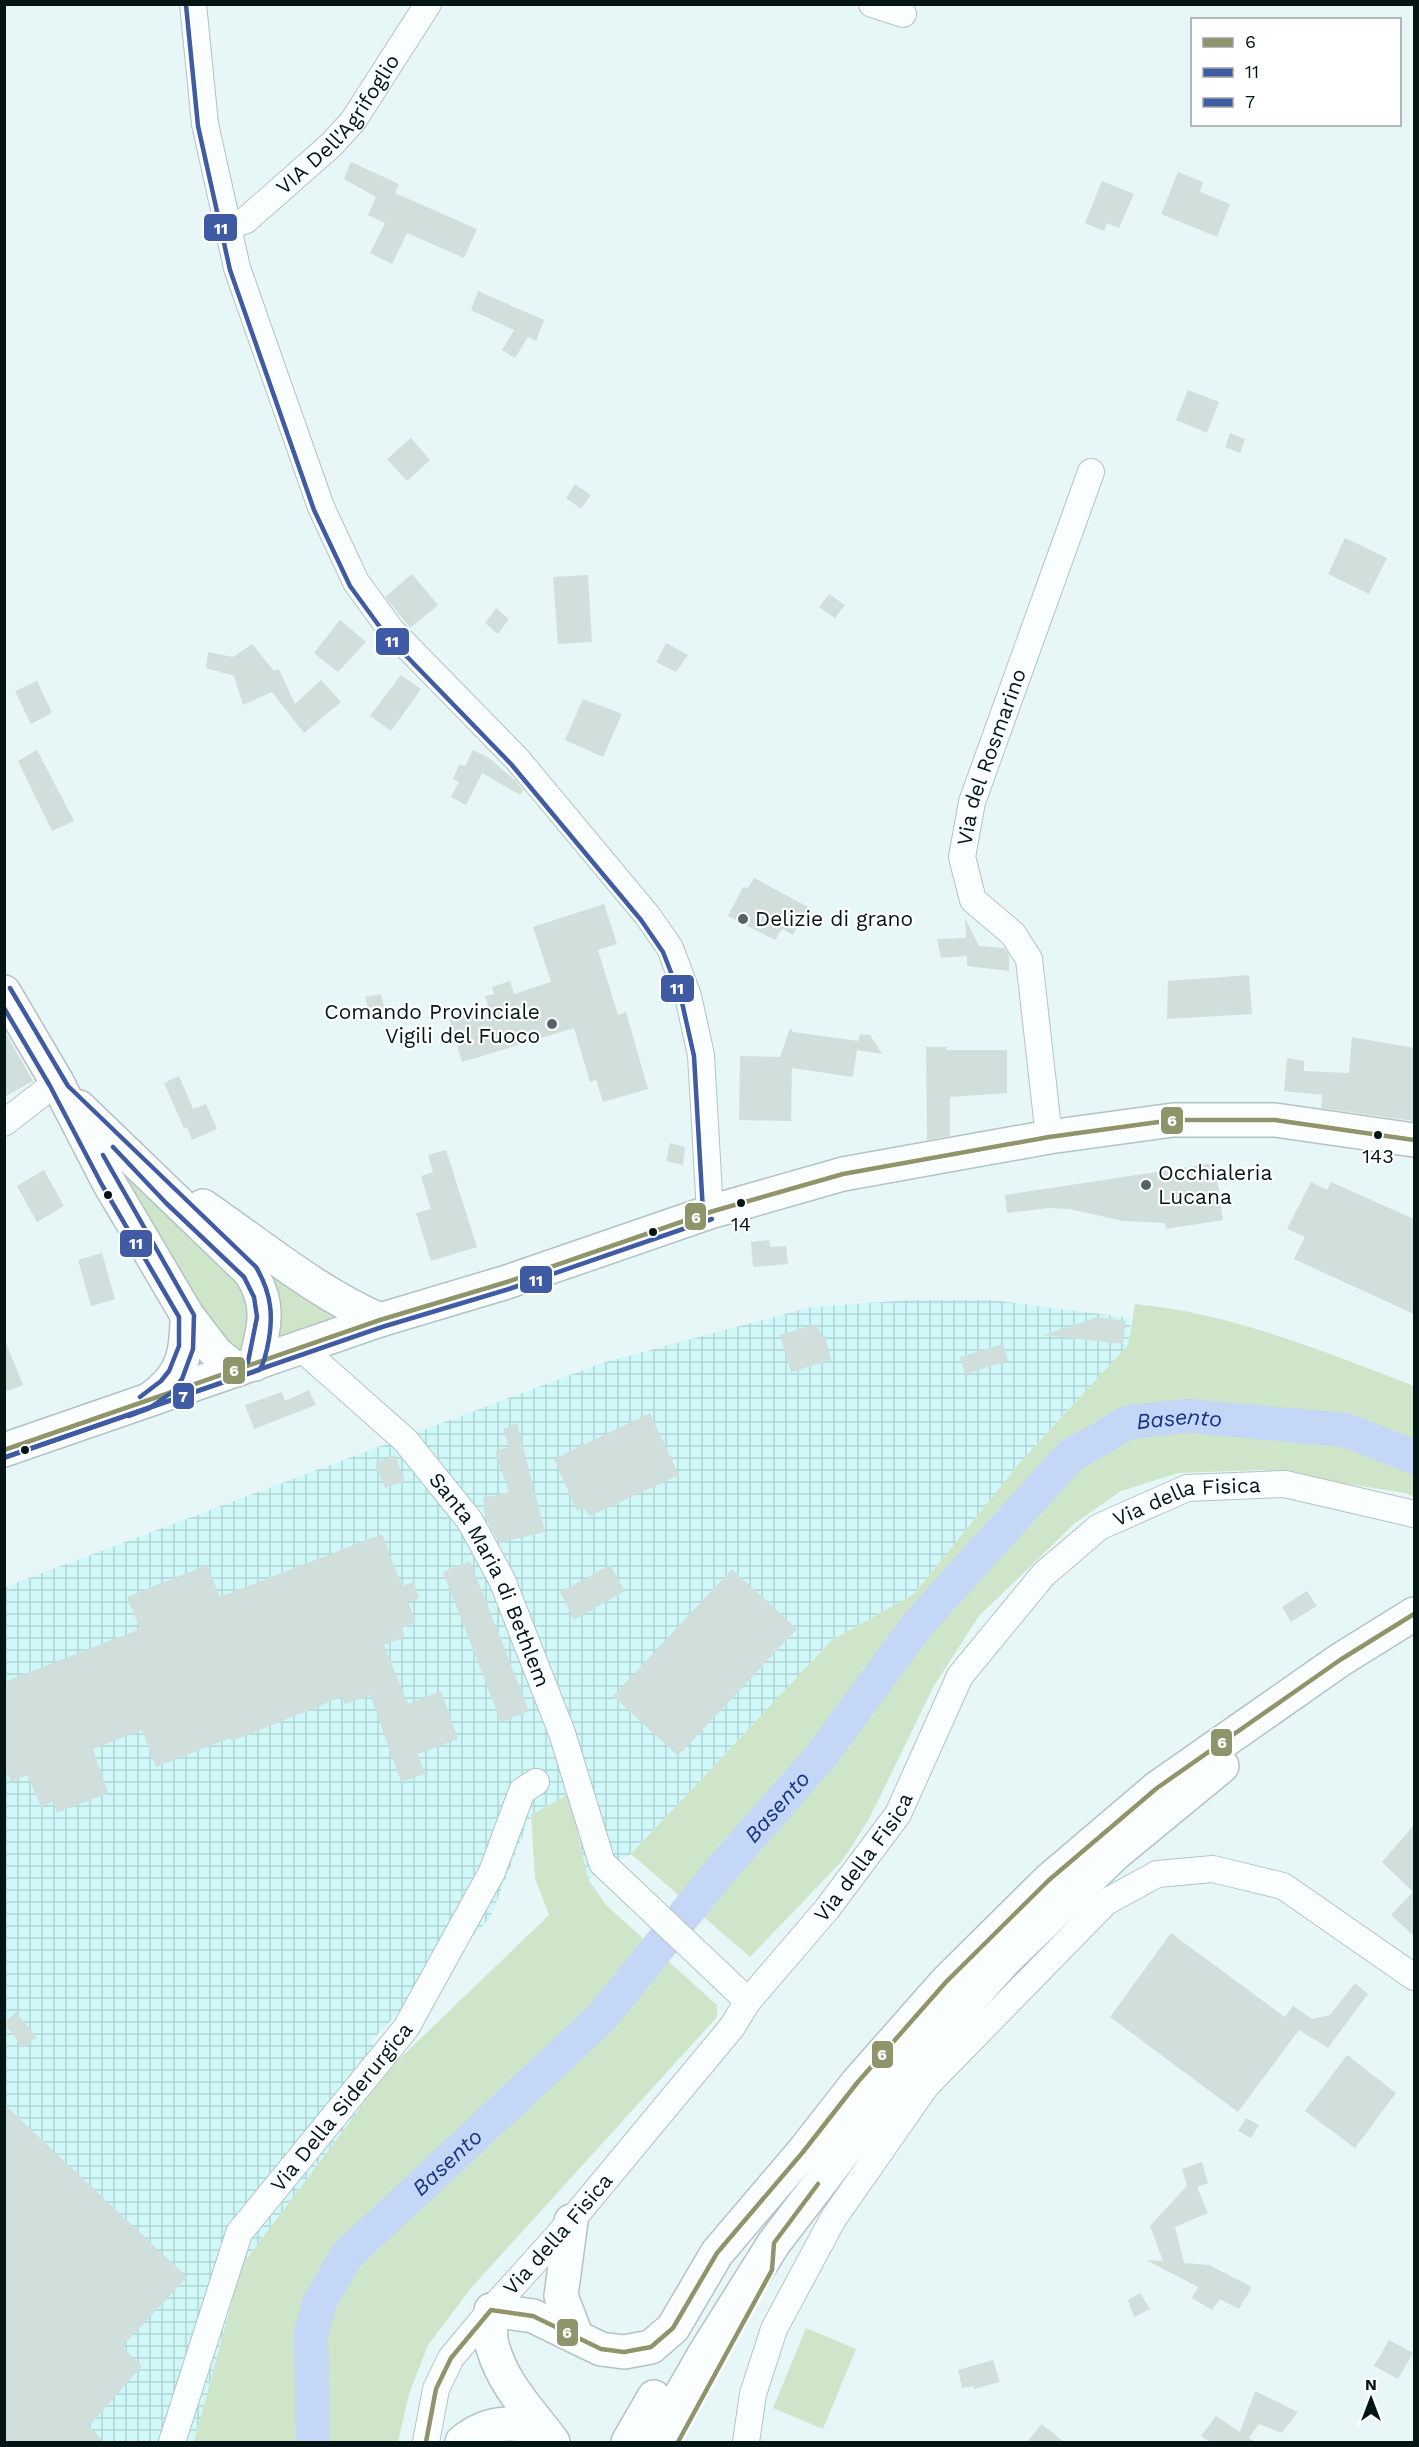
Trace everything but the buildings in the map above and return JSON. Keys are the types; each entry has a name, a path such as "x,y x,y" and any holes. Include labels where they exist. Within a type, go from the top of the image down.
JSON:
{"main road":[{"path":"7,999 60,1087 108,1181 187,1315 216,1353 246,1367"},
{"path":"60,1087 135,1159 171,1198 250,1272 264,1298 264,1313 263,1332 246,1367"},
{"path":"4,1450 380,1320 507,1282 710,1212 843,1174 1049,1137 1173,1120 1228,1118 1275,1120 1414,1140"},
{"path":"135,1159 329,1293 355,1310 380,1320"},
{"path":"144,1403 166,1387 176,1375 186,1347 187,1315"},
{"path":"548,2435 523,2408 492,2347 491,2310 533,2316 601,2349 624,2352 651,2347 673,2328 717,2253 803,2152 857,2083 946,1982 1050,1880 1157,1788 1340,1660 1414,1614"},
{"path":"654,2442 705,2353 774,2243 901,2077 1004,1961 1114,1854 1234,1756 1364,1668 1414,1640"},
{"path":"628,2442 718,2286 803,2152"},
{"path":"571,2222 561,2296 576,2335"},
{"path":"678,2442 772,2270 774,2243"},
{"path":"462,2442 472,2434 499,2423 518,2423 548,2435"}],"street":[{"path":"193,4 205,124 237,268 321,507 356,582 391,630 518,759 647,915 670,948 688,996 701,1055 710,1212"},
{"name":"VIA Dell'Agrifoglio","path":"229,227 246,220 331,146 346,129 428,4"},
{"path":"872,4 903,14"},
{"name":"Via del Rosmarino","path":"1049,1137 1029,959 1013,934 973,900 962,857 972,802 1091,472"},
{"path":"4,1123 60,1087"},
{"name":"Santa Maria di Bethlem","path":"301,1348 405,1440 470,1521 502,1580 562,1733 602,1863 748,2001"},
{"name":"Via della Fisica","path":"426,2442 436,2389 452,2358 491,2310 571,2222 732,2026 748,2001 827,1909 898,1814 960,1676 1044,1574 1099,1527 1187,1488 1285,1484 1414,1514"},
{"name":"Via Della Siderurgica","path":"172,2442 239,2233 406,2028 492,1872 522,1791 536,1782"},
{"path":"746,2442 753,2394 774,2329 833,2218 926,2086 1106,1902 1157,1874 1213,1869 1283,1886 1414,1977"}],"shaded area":[{"path":"912,1300 992,1300 1131,1318 1128,1345 1022,1460 914,1594 832,1640 631,1854 588,1879 569,1794 531,1815 490,1918 370,2042 392,2066 242,2265 194,2442 5,2442 5,1587 602,1363 811,1307"}],"green space":[{"path":"115,1160 249,1284 246,1352 237,1352 206,1326"},
{"path":"203,1211 333,1315 331,1321 272,1346"},
{"path":"1135,1304 1207,1316 1242,1325 1312,1347 1414,1386 1414,1497 1405,1493 1261,1470 1178,1473 1121,1491 1074,1524 979,1616 934,1686 868,1821 842,1861 750,1957 631,1854 832,1640 914,1594 1022,1460 1128,1345"},
{"path":"569,1794 588,1879 606,1905 717,2005 717,2017 472,2287 428,2345 409,2394 398,2442 194,2442 242,2265 392,2066 549,1915 535,1878 531,1815"},
{"path":"806,2328 856,2349 823,2429 773,2408"}],"waterway":[{"name":"Basento","path":"313,2442 311,2334 319,2304 346,2256 601,2018 720,1871 821,1756 918,1624 1070,1456 1129,1422 1188,1416 1346,1430 1414,1457"}],"transit line":[{"name":"11","path":"186,5 198,126 230,270 314,510 350,586 385,634 511,764 641,920 663,952 681,998 694,1056 703,1212"},
{"name":"7","path":"6,1457 259,1370 267,1349 271,1317 268,1297 256,1267 68,1086 10,988"},
{"name":"11","path":"4,1008 50,1086 102,1185 179,1317 179,1346 169,1371 161,1381 140,1397"},
{"name":"6","path":"4,1450 380,1320 507,1282 710,1212 843,1174 1049,1137 1173,1120 1275,1120 1414,1140"},
{"name":"11","path":"113,1147 166,1203 244,1277 254,1297 257,1317 248,1362"},
{"name":"7","path":"103,1155 194,1315 193,1349 182,1379 171,1393 148,1409 129,1416"},
{"name":"11","path":"6,1457 382,1327 509,1289 712,1219"},
{"name":"6","path":"426,2442 436,2389 451,2358 491,2310 533,2316 601,2349 624,2352 651,2347 673,2328 717,2253 803,2152 857,2083 946,1982 1049,1880 1157,1788 1340,1660 1414,1614"},
{"name":"6","path":"678,2442 772,2270 774,2243 818,2184"}],"place":[{"name":"Delizie di grano","path":"743,919"},
{"name":"Comando Provinciale Vigili del Fuoco","path":"552,1024"},
{"name":"143","path":"1378,1135"},
{"name":"Occhialeria Lucana","path":"1146,1185"},
{"name":"14","path":"741,1203"}]}
